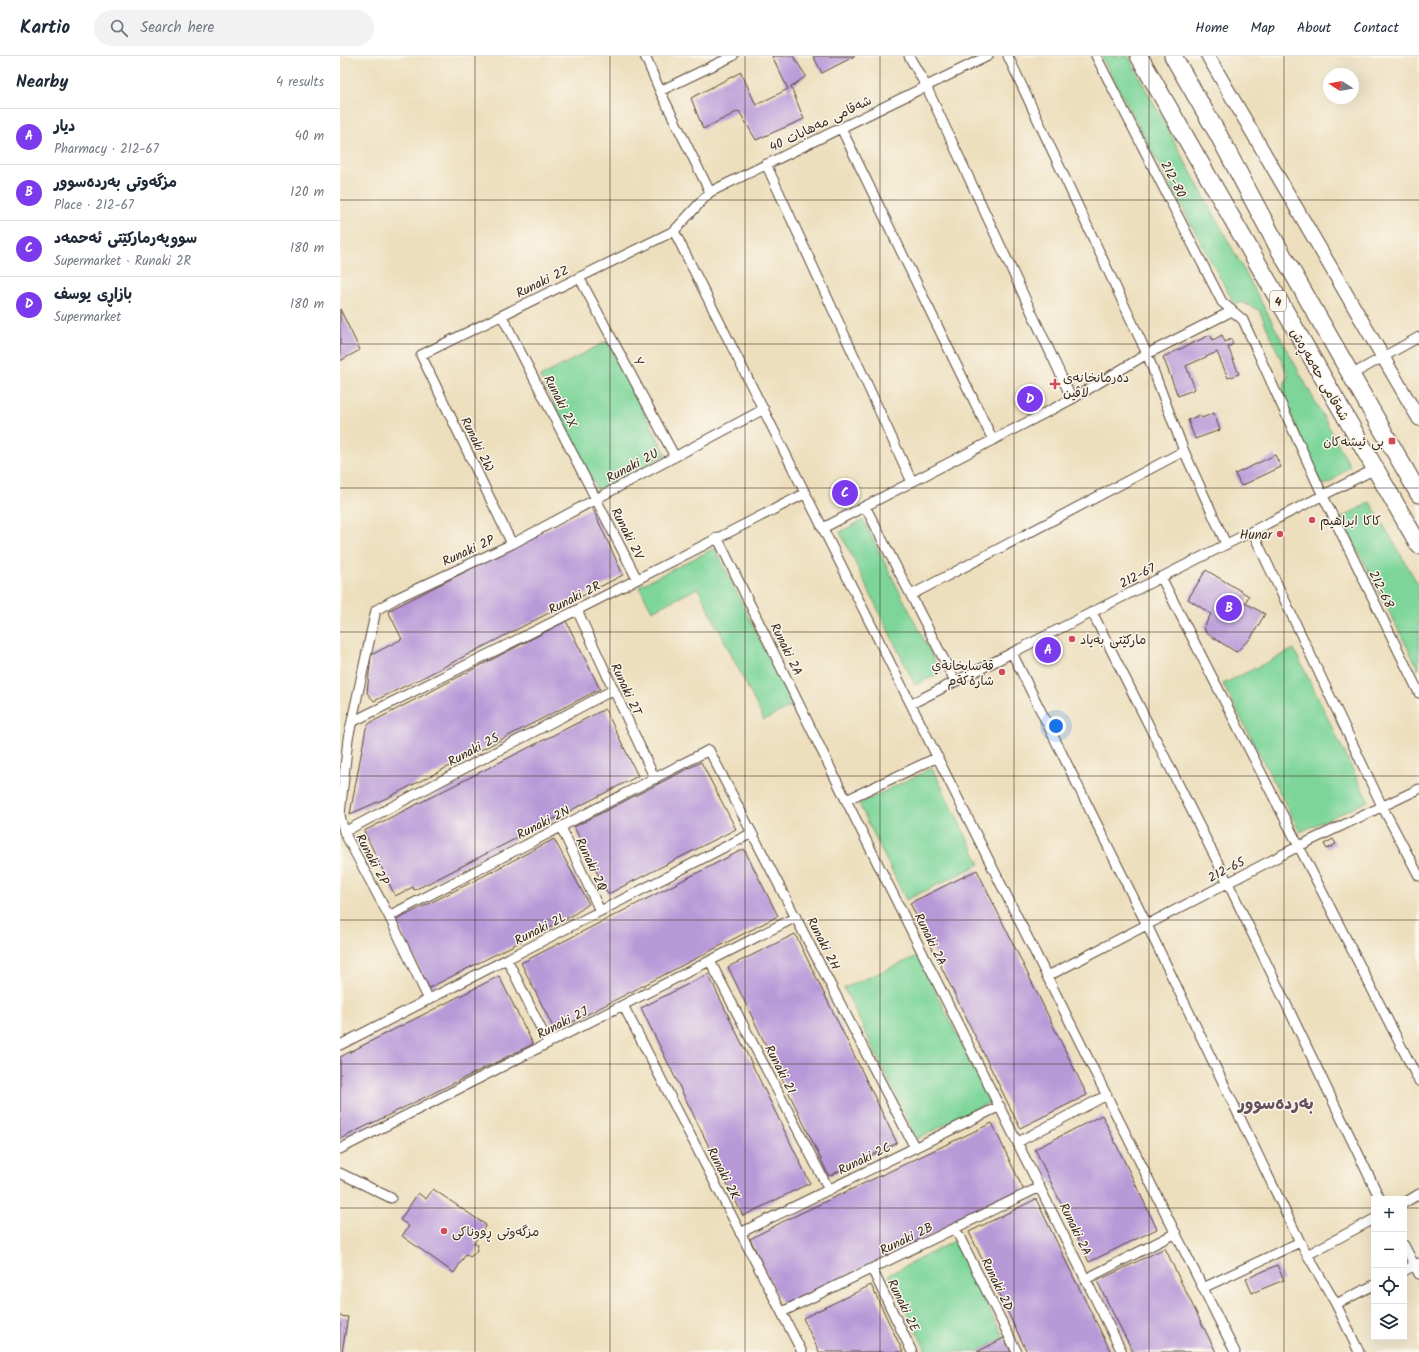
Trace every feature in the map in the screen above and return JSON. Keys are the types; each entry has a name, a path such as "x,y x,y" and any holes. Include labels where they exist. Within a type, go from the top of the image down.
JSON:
{"highway":[{"name":"شەقامی حەمەڕەش","path":"1139,56 1254,260 1419,545"},
{"name":"شەقامی حەمەڕەش","path":"1173,56 1278,247 1419,494"},
{"path":"1186,56 1188,83"},
{"path":"1235,226 1259,213"},
{"path":"1254,260 1278,247"}],"street":[{"path":"645,56 660,91 710,192"},
{"path":"660,91 733,56"},
{"path":"910,56 926,86 1072,399"},
{"name":"شەقامی مەهابات 40","path":"674,231 710,192 988,56"},
{"path":"1008,56 1147,354 1184,452 1226,544"},
{"name":"212-80","path":"1096,56 1222,302 1243,320 1323,496"},
{"path":"1208,56 1419,419"},
{"path":"841,128 993,440"},
{"path":"766,164 912,482"},
{"path":"674,231 806,492 1235,1352"},
{"name":"Runaki 2Z","path":"421,355 674,231"},
{"name":"Y","path":"579,277 675,456"},
{"path":"823,528 1072,399 1147,354 1232,311"},
{"name":"Runaki 2X","path":"502,316 596,499"},
{"path":"1351,375 1419,337"},
{"name":"Runaki 2W","path":"421,355 512,544"},
{"name":"Runaki 2U","path":"512,544 764,409"},
{"path":"911,595 1184,452"},
{"name":"212-67","path":"911,704 1375,469"},
{"name":"Runaki 2R","path":"352,722 577,610 806,492"},
{"name":"212-68","path":"1323,496 1419,693"},
{"name":"Runaki 2V","path":"596,499 637,579"},
{"path":"865,506 956,681"},
{"path":"1252,531 1382,806 1419,876"},
{"name":"Runaki 2A","path":"718,537 846,800 1122,1352"},
{"name":"Runaki 2P","path":"429,1000 389,916 344,832 340,815 348,739 376,610 396,598 512,544"},
{"path":"1161,578 1419,1081"},
{"name":"Runaki 2T","path":"577,610 655,779"},
{"path":"1092,612 1228,883 1379,1196"},
{"path":"1012,653 1147,925 1300,1242 1336,1304 1358,1352"},
{"name":"Runaki 2S","path":"344,832 613,690"},
{"name":"Runaki 2N","path":"389,916 709,750"},
{"name":"Runaki 2H","path":"709,750 915,1148"},
{"path":"846,800 938,757"},
{"name":"212-65","path":"1048,976 1299,846 1419,789"},
{"name":"Runaki 2Q","path":"561,827 600,911"},
{"name":"Runaki 2L","path":"340,1046 752,833"},
{"name":"Runaki 2J","path":"340,1149 796,917"},
{"path":"507,959 548,1043"},
{"name":"Runaki 2I","path":"710,961 829,1190"},
{"name":"Runaki 2K","path":"623,1005 802,1352"},
{"path":"1018,1142 1107,1095"},
{"name":"Runaki 2C","path":"740,1233 1000,1106"},
{"path":"340,1173 391,1198"},
{"name":"Runaki 2B","path":"782,1312 1040,1187"},
{"path":"1407,1201 1419,1194"},
{"path":"1307,1255 1371,1222"},
{"name":"Runaki 2D","path":"955,1228 1017,1352"},
{"path":"1086,1279 1176,1233"},
{"path":"1203,1288 1300,1242"},
{"path":"1407,1250 1418,1267 1407,1270"},
{"name":"Runaki 2E","path":"872,1269 912,1352"},
{"path":"1336,1304 1371,1286"}],"green space":[{"path":"1101,56 1128,56 1350,466 1331,482 1324,485 1321,483 1314,471 1282,391 1288,375 1259,310 1241,302 1235,304 1233,302"},
{"path":"607,341 666,454 598,491 540,377"},
{"path":"1370,502 1419,586 1419,670 1341,518"},
{"path":"863,520 941,673 915,685 840,532"},
{"path":"715,548 792,706 764,720 698,588 652,611 639,586"},
{"path":"1294,649 1368,801 1300,832 1223,684"},
{"path":"932,768 980,864 906,900 859,804"},
{"path":"918,956 990,1102 917,1139 844,988"},
{"path":"954,1241 1004,1338 977,1352 927,1352 888,1275"}],"building":[{"path":"772,56 793,56 806,76 791,87 804,119 756,140 739,111 703,129 691,98 741,72 756,105 788,89"},
{"path":"813,56 855,56 822,73"},
{"path":"340,309 360,350 340,361"},
{"path":"1210,335 1213,340 1222,335 1225,342 1231,339 1233,344 1228,347 1239,374 1228,378 1217,352 1186,366 1195,389 1178,396 1163,357"},
{"path":"1214,413 1220,430 1195,439 1188,420 1200,415 1202,418"},
{"path":"1275,455 1281,467 1241,486 1235,474"},
{"path":"592,507 623,575 374,701 367,693 371,655 402,639 388,611"},
{"path":"1206,570 1249,596 1245,603 1265,614 1251,638 1236,652 1206,633 1204,627 1211,614 1188,599"},
{"path":"566,621 600,689 389,797 350,814 366,728 370,723"},
{"path":"605,709 638,776 431,882 414,890 413,887 395,896 364,831"},
{"path":"701,762 736,829 608,894 574,827"},
{"path":"554,839 589,904 573,915 429,988 396,920"},
{"path":"1333,839 1336,844 1327,849 1324,844"},
{"path":"744,849 778,916 555,1031 521,963"},
{"path":"977,870 1087,1095 1020,1128 910,903"},
{"path":"795,934 897,1143 829,1176 728,967"},
{"path":"708,974 810,1183 743,1216 641,1008"},
{"path":"499,976 533,1044 340,1139 340,1057"},
{"path":"1102,1115 1157,1229 1089,1262 1035,1149"},
{"path":"992,1123 1024,1191 783,1306 750,1239 782,1222"},
{"name":"مزگەوتی ڕووناکی","path":"433,1189 486,1225 474,1243 478,1245 476,1252 470,1257 466,1254 454,1273 402,1236 409,1226 400,1220 418,1193 426,1199"},
{"path":"1036,1199 1111,1352 1027,1352 969,1232"},
{"path":"1165,1248 1216,1352 1133,1352 1097,1281"},
{"path":"1277,1265 1284,1280 1252,1293 1246,1279"},
{"path":"871,1285 903,1352 819,1352 803,1318"},
{"path":"340,1316 348,1317 342,1352 340,1352"},
{"path":"1004,1338 1011,1352 977,1352"}],"place":[{"name":"دەرمانخانەی لاڤین","path":"1055,384"},
{"name":"بازاڕی یوسف","path":"1030,399"},
{"name":"بی ئیشەکان","path":"1392,441"},
{"name":"سووپەرمارکێتی ئەحمەد","path":"845,493"},
{"name":"کاکا ابراهيم","path":"1312,520"},
{"name":"Hunar","path":"1280,534"},
{"name":"مزگەوتی بەردەسوور","path":"1229,608"},
{"name":"مارکێتی بەیاد","path":"1072,639"},
{"name":"ديار","path":"1048,650"},
{"name":"قةسابخانةي شارةكةم","path":"1002,672"},
{"name":"مزگەوتی ڕووناکی","path":"444,1231"}],"district":[{"name":"بەردەسوور","path":"1276,1103"}]}
